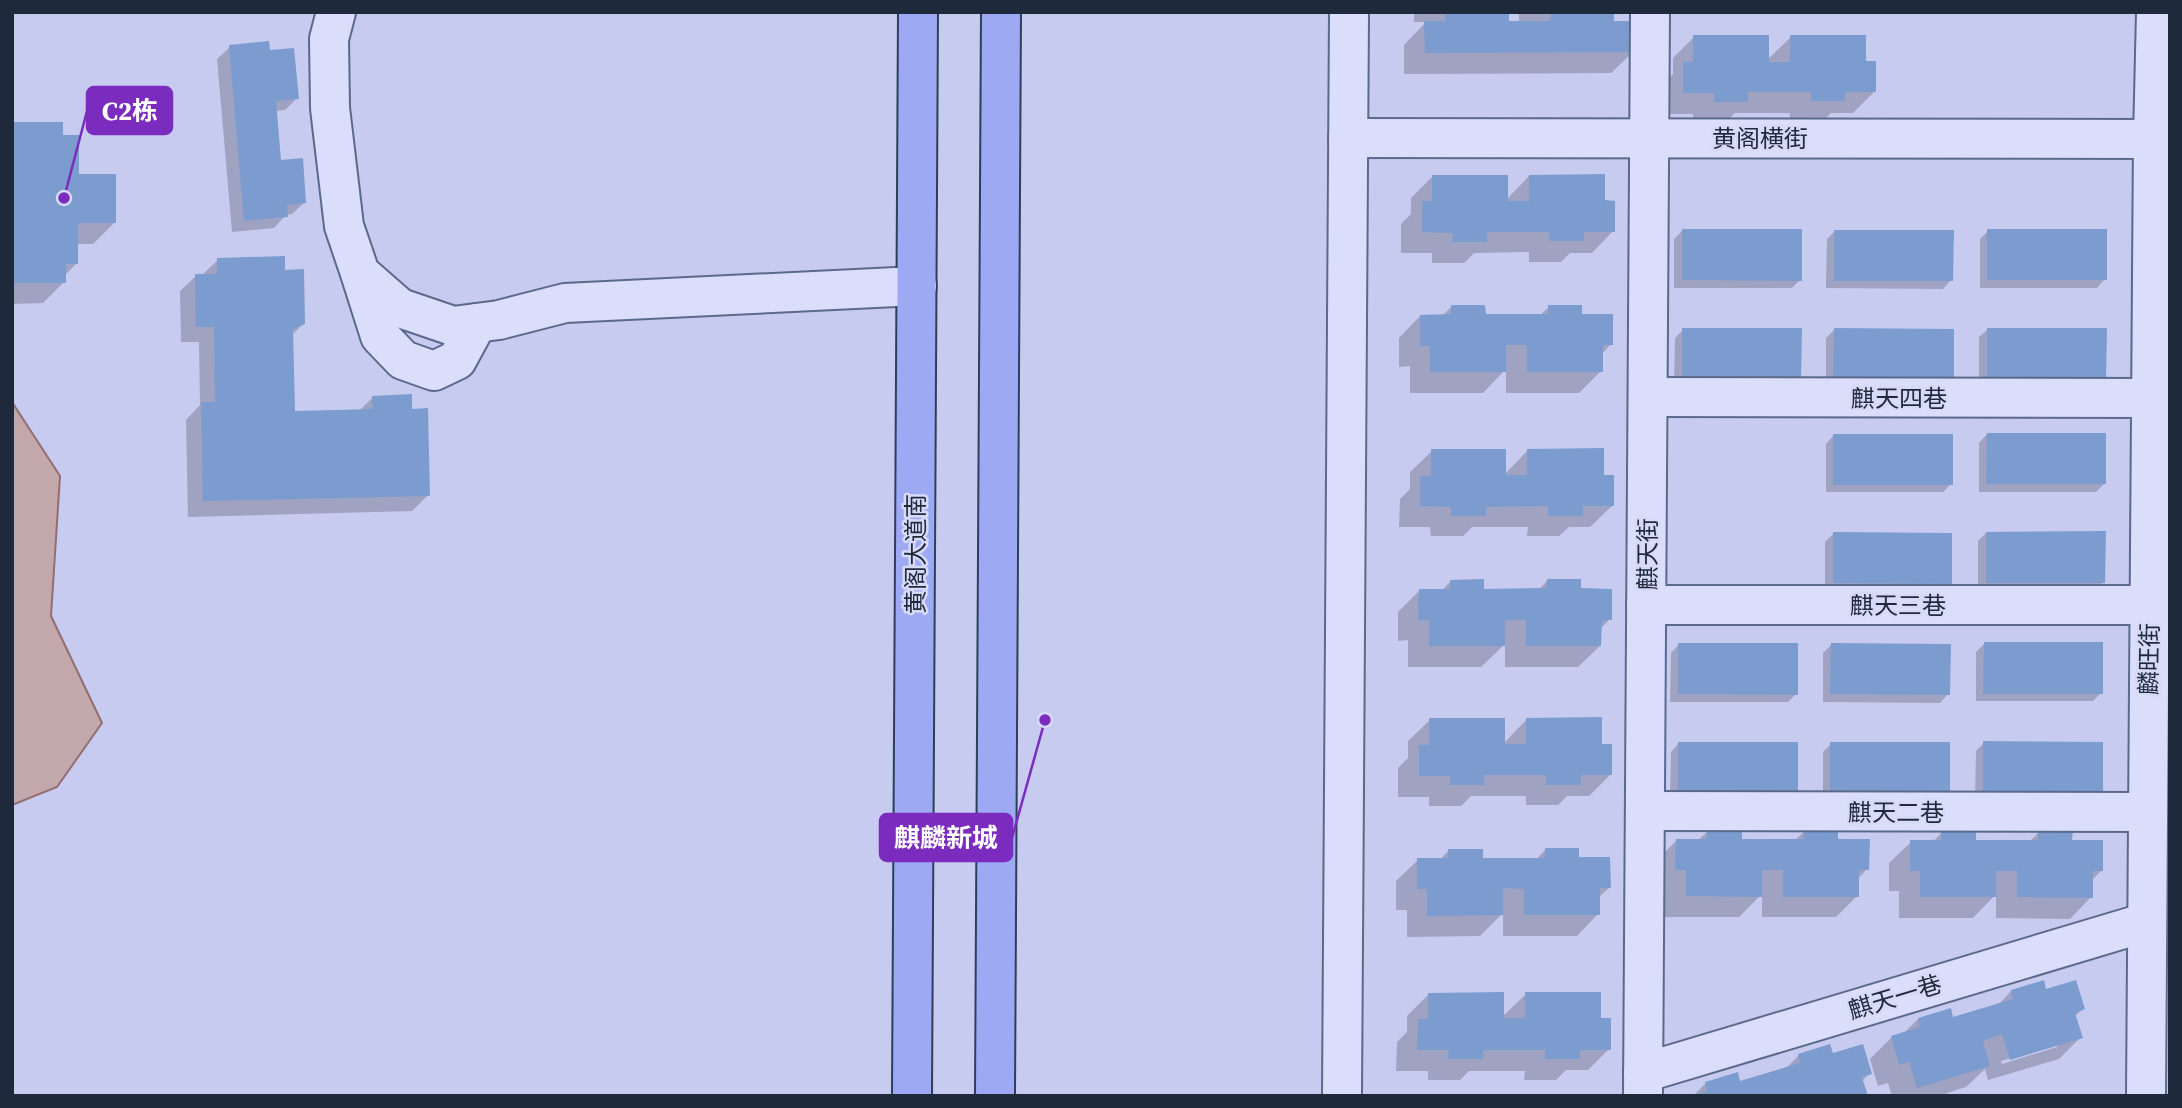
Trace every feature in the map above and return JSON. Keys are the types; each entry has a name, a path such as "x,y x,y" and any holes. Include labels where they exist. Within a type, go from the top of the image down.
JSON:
{"main road":[{"name":"黄阁大道南","path":"912,1096 918,12"},
{"path":"995,1096 1001,12"}],"street":[{"path":"336,12 329,39 330,108 344,226 360,272 400,308 453,326 499,320 565,303 917,286"},
{"path":"1342,1096 1349,12"},
{"name":"麒天街","path":"1643,1084 1650,12"},
{"name":"麟旺街","path":"2146,1096 2151,398 2161,136 2156,12"},
{"name":"黄阁横街","path":"1349,138 2161,136"},
{"name":"麒天四巷","path":"1648,397 2151,398"},
{"name":"麒天三巷","path":"1646,604 2150,605"},
{"name":"麒天二巷","path":"1645,811 2148,812"},
{"name":"麒天一巷","path":"1643,1084 2147,922"}],"shaded area":[{"path":"12,402 60,476 51,616 102,723 57,787 12,805"}],"building":[{"path":"1445,12 1509,12 1509,21 1550,21 1551,12 1614,12 1614,21 1635,21 1634,52 1425,53 1424,21 1445,21"},
{"path":"1693,35 1769,35 1769,62 1790,62 1790,35 1866,35 1866,61 1876,61 1876,92 1845,92 1845,101 1811,101 1811,92 1748,92 1748,102 1714,102 1714,93 1683,93 1683,62 1693,62"},
{"path":"269,41 270,50 294,48 299,99 276,101 281,160 303,158 306,203 287,205 288,217 244,221 229,45"},
{"path":"12,122 63,122 63,135 79,135 79,174 116,174 116,223 78,223 78,264 66,264 66,283 12,283"},
{"path":"1605,174 1605,200 1615,201 1615,232 1584,232 1584,241 1549,241 1549,232 1487,232 1487,242 1452,242 1453,233 1422,232 1422,201 1432,201 1432,175 1508,175 1508,201 1529,201 1529,175"},
{"path":"1682,229 1802,229 1802,281 1682,280"},
{"path":"1987,229 2107,229 2107,280 1987,280"},
{"path":"1834,230 1954,230 1953,281 1834,281"},
{"path":"285,256 285,270 304,269 305,324 293,329 295,411 373,409 372,396 412,394 412,409 428,408 430,496 203,501 201,402 215,402 214,327 196,327 195,274 217,274 217,258"},
{"path":"1451,305 1485,305 1486,314 1548,314 1548,305 1582,305 1582,314 1613,314 1613,345 1603,345 1603,372 1527,372 1527,345 1506,345 1506,372 1430,372 1430,346 1420,346 1420,315 1451,314"},
{"path":"1682,328 1802,328 1801,380 1682,379"},
{"path":"1834,328 1954,329 1954,380 1833,380"},
{"path":"1987,328 2107,328 2106,379 1987,379"},
{"path":"1987,433 2106,433 2106,484 1986,484"},
{"path":"1833,434 1953,434 1953,485 1833,485"},
{"path":"1604,448 1604,475 1614,475 1614,506 1583,506 1583,516 1548,516 1548,506 1486,507 1486,516 1451,516 1451,507 1420,506 1420,476 1431,476 1431,449 1506,449 1506,475 1527,475 1527,449"},
{"path":"2106,531 2105,583 1986,583 1986,532"},
{"path":"1833,532 1952,533 1952,584 1833,583"},
{"path":"1484,579 1484,589 1546,588 1547,579 1581,579 1581,588 1612,589 1612,620 1602,620 1601,646 1526,646 1526,620 1505,620 1505,646 1429,646 1429,620 1418,620 1419,589 1450,589 1450,580"},
{"path":"1984,642 2103,642 2103,694 1983,694"},
{"path":"1678,643 1798,643 1798,695 1678,694"},
{"path":"1831,643 1951,644 1950,695 1830,694"},
{"path":"1602,717 1602,744 1612,744 1612,775 1581,775 1581,785 1546,785 1546,775 1484,775 1484,785 1450,785 1450,776 1419,776 1419,745 1429,745 1429,718 1505,718 1505,744 1526,744 1526,718"},
{"path":"1983,741 2103,742 2103,793 1983,792"},
{"path":"1678,742 1798,742 1798,793 1678,793"},
{"path":"1830,742 1950,742 1950,794 1830,794"},
{"path":"1707,829 1742,829 1742,839 1804,839 1804,829 1838,829 1838,839 1870,839 1869,870 1859,870 1859,897 1783,897 1783,870 1762,870 1762,897 1686,896 1686,870 1675,870 1676,839 1707,839"},
{"path":"1941,830 1976,830 1976,840 2038,840 2038,830 2073,830 2072,840 2103,840 2103,871 2093,871 2093,898 2017,897 2017,871 1996,871 1996,897 1920,897 1920,871 1910,871 1910,840 1941,840"},
{"path":"1545,848 1579,848 1579,857 1610,857 1611,888 1600,888 1600,915 1524,915 1524,889 1503,888 1503,915 1427,916 1427,889 1417,889 1417,858 1448,858 1448,849 1483,849 1483,858 1545,858"},
{"path":"2044,980 2046,989 2076,980 2085,1009 2075,1013 2083,1038 2010,1060 2002,1034 1983,1041 1990,1066 1917,1088 1909,1062 1899,1065 1891,1036 1920,1027 1918,1018 1951,1008 1953,1017 2013,999 2011,990"},
{"path":"1504,992 1504,1018 1525,1018 1525,992 1601,992 1601,1018 1611,1018 1611,1050 1580,1050 1580,1059 1545,1059 1545,1050 1483,1050 1483,1059 1448,1059 1449,1050 1417,1050 1418,1019 1428,1019 1428,993"},
{"path":"1830,1044 1833,1053 1863,1044 1872,1074 1862,1077 1868,1096 1694,1096 1707,1091 1705,1082 1738,1072 1740,1081 1800,1063 1798,1054"}],"place":[{"name":"C2栋","path":"64,198"},
{"name":"麒麟新城","path":"1045,720"}]}
